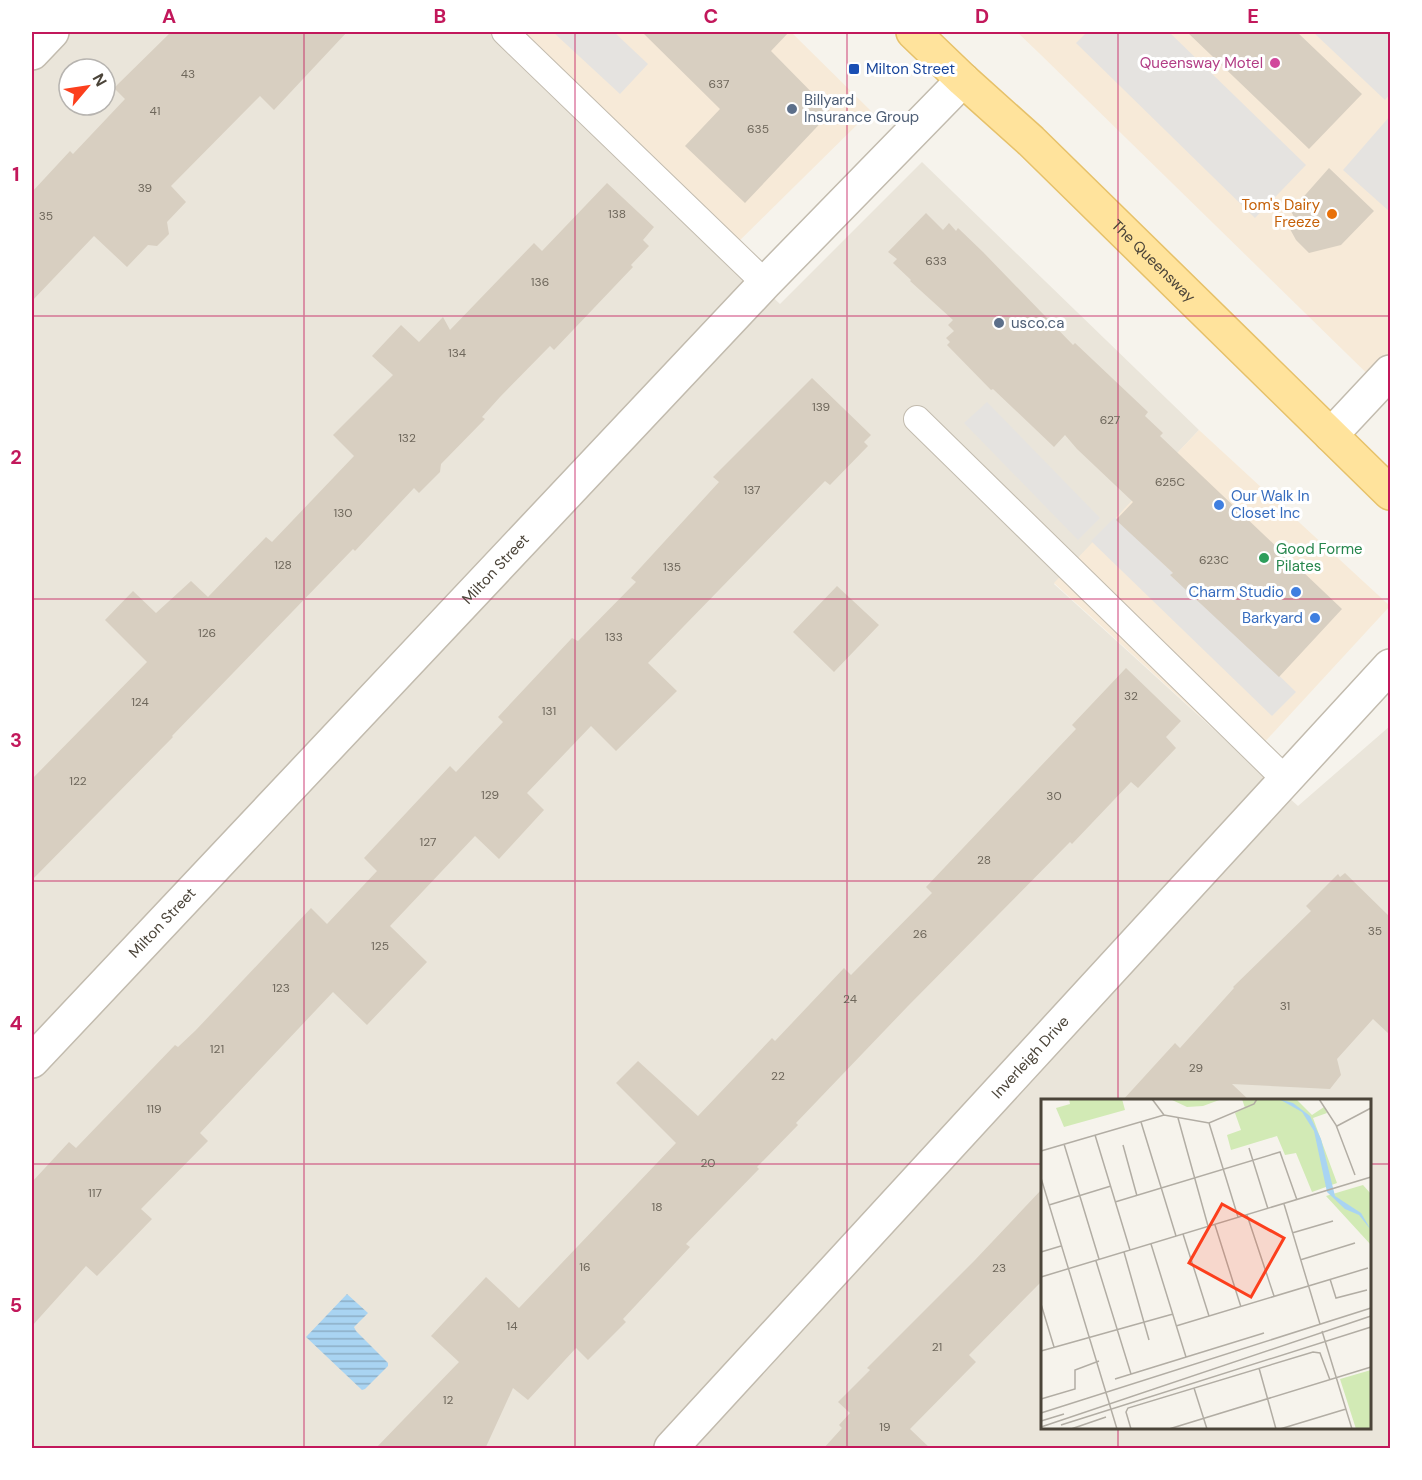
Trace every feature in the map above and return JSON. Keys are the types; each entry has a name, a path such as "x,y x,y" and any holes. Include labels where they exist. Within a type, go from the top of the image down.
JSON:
{"main road":[{"name":"The Queensway","path":"913,32 1031,141 1390,493"}],"street":[{"path":"32,53 52,32"},
{"name":"Milton Street","path":"32,1061 765,283 963,80"},
{"path":"1331,435 1390,372"},
{"name":"Inverleigh Drive","path":"671,1449 1287,781 1390,666"}],"lane":[{"path":"505,32 765,283"},
{"path":"917,419 1287,781"}],"shaded area":[{"path":"32,32 494,32 780,304 922,162 1199,430 1054,584 1298,806 1390,726 1390,1448 32,1448"},
{"path":"494,32 791,32 871,111 727,253"},
{"path":"553,32 614,32 648,64 620,94"},
{"path":"1017,32 1390,32 1390,396 1039,53"},
{"path":"1087,32 1169,32 1306,165 1255,218 1076,43"},
{"path":"1313,32 1390,32 1390,94 1385,100"},
{"path":"1390,116 1390,212 1343,170"},
{"path":"987,402 1100,518 1078,540 964,423"},
{"path":"1199,430 1390,606 1248,760 1054,583"},
{"path":"1115,517 1296,692 1272,716 1091,541"}],"water":[{"path":"347,1294 368,1313 354,1327 356,1331 388,1363 388,1366 362,1390 306,1337"}],"building":[{"path":"171,32 347,32 274,110 260,96 171,186 186,202 167,222 169,234 157,246 148,245 127,267 94,236 32,301 32,192 70,151 73,154 108,117 117,117 117,107 125,99 117,91 117,85"},
{"path":"642,32 789,32 771,51 831,112 745,203 685,146 720,109"},
{"name":"Queensway Motel","path":"1187,32 1297,32 1362,94 1309,149"},
{"name":"Tom's Dairy Freeze","path":"1329,168 1374,211 1341,245 1309,253 1296,240 1290,229 1294,217 1291,211"},
{"path":"607,183 654,227 643,240 649,246 631,265 633,267 554,350 550,346 500,397 482,417 485,419 441,464 440,472 419,493 414,488 355,551 353,549 32,880 32,779 147,662 105,620 133,591 156,613 191,581 208,597 266,537 272,542 354,456 333,435 393,375 372,356 401,325 419,342 443,317 450,330 534,243 542,251"},
{"path":"926,213 943,230 949,223 956,231 958,228 1073,345 1075,343 1148,412 1145,416 1163,433 1160,436 1342,609 1279,677 1170,575 1173,573 1116,520 1133,502 1065,435 1054,447 993,389 991,390 947,345 950,342 946,338 954,331 948,325 953,320 910,281 893,263 897,259 888,252"},
{"path":"812,378 871,435 864,442 868,446 830,485 825,481 648,663 677,691 616,751 591,726 527,793 544,810 499,859 475,836 390,926 427,962 367,1025 333,992 200,1133 208,1141 141,1209 152,1219 97,1276 86,1266 32,1326 32,1182 69,1142 76,1148 175,1045 178,1047 196,1030 311,908 327,924 377,871 364,858 450,766 456,772 503,722 498,717 572,638 578,641 636,582 631,578 719,482 713,477"},
{"path":"837,586 879,625 834,672 793,632"},
{"path":"1126,668 1181,721 1166,737 1176,748 1138,788 1131,782 1072,844 1070,842 908,1006 796,1123 798,1125 757,1167 759,1169 686,1244 690,1247 623,1319 626,1322 588,1360 576,1348 528,1400 513,1388 485,1449 375,1449 459,1362 431,1336 486,1277 519,1308 676,1143 616,1083 638,1061 698,1116 772,1038 775,1041 844,968 851,975 932,893 926,887 1076,729 1072,725"},
{"path":"1345,873 1390,917 1390,1035 1373,1019 1337,1059 1341,1075 1330,1089 1232,1084 1248,1099 1124,1099 1175,1043 1180,1048 1233,987 1311,911 1306,906 1338,874 1340,877"},
{"path":"1041,1190 1041,1282 969,1355 976,1362 910,1429 931,1449 823,1449 842,1428 839,1425 850,1413 838,1402 870,1370 867,1368"}],"place":[{"name":"Queensway Motel","path":"1275,63"},
{"name":"Milton Street","path":"854,69"},
{"name":"Billyard Insurance Group","path":"792,109"},
{"name":"Tom's Dairy Freeze","path":"1332,214"},
{"name":"usco.ca","path":"999,323"},
{"name":"Our Walk In Closet Inc","path":"1219,505"},
{"name":"Good Forme Pilates","path":"1264,558"},
{"name":"Charm Studio","path":"1296,592"},
{"name":"Barkyard","path":"1315,618"}]}
